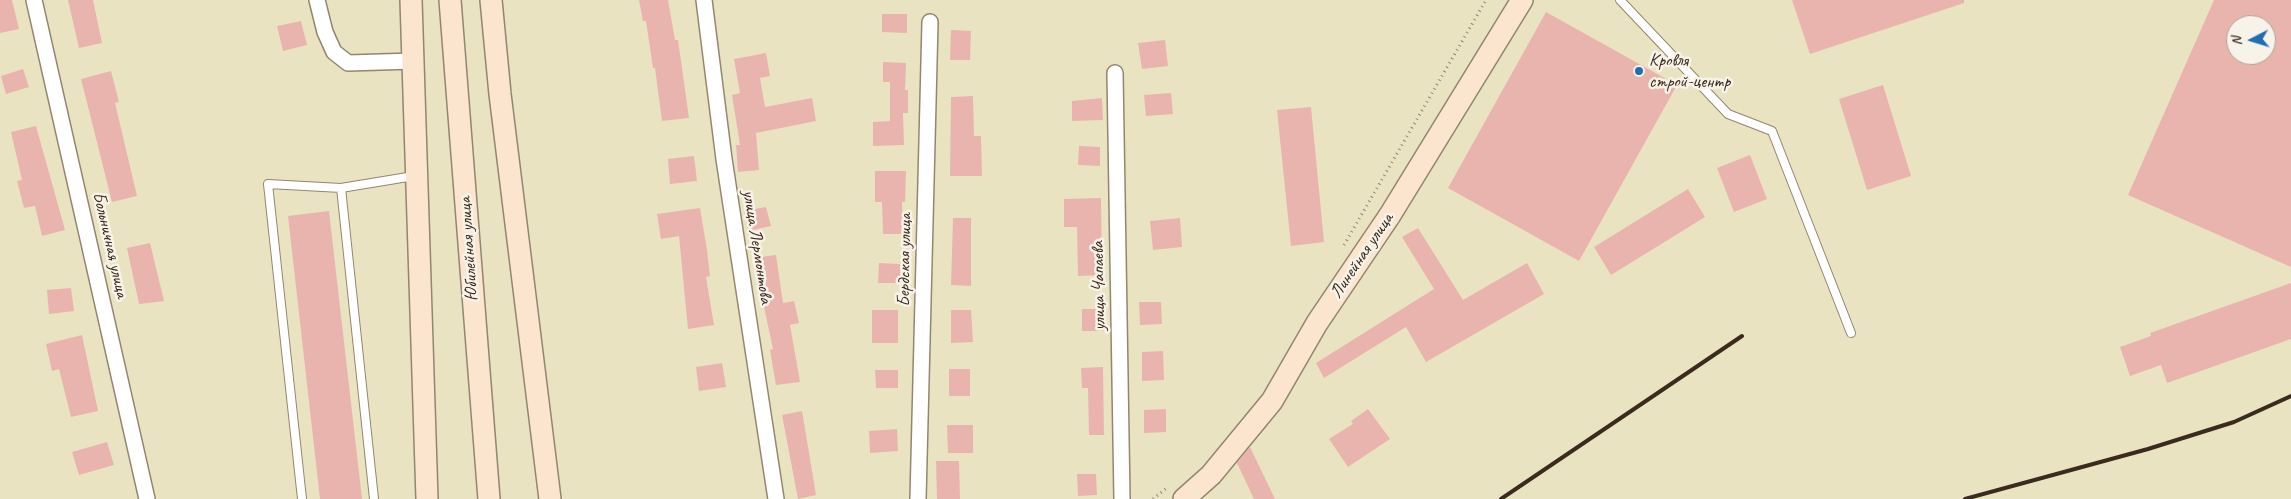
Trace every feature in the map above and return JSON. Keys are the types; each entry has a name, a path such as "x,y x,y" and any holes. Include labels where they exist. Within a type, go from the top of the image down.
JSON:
{"main road":[{"path":"411,0 427,499"},
{"name":"Юбилейная улица","path":"450,0 489,499"},
{"path":"490,0 550,499"},
{"name":"Линейная улица","path":"1179,491 1210,475 1272,401 1316,323 1390,215 1522,0"}],"street":[{"name":"Больничная улица","path":"34,0 147,499"},
{"path":"317,0 325,32 334,52 348,63 414,61"},
{"name":"улица Лермонтова","path":"704,0 724,159 776,499"},
{"name":"Бердская улица","path":"918,499 930,22"},
{"name":"улица Чапаева","path":"1115,73 1122,499"}],"lane":[{"path":"1620,0 1728,114 1772,131 1851,333"},
{"path":"302,499 268,184 341,188 416,176"},
{"path":"341,188 374,499"}],"path":[{"path":"1340,253 1486,0"},
{"path":"1153,499 1179,491"}],"building":[{"path":"0,0 12,0 19,29 0,33"},
{"path":"68,0 93,0 102,43 79,48"},
{"path":"639,0 668,0 675,40 678,40 689,118 662,121 655,68 653,68 646,21 643,21"},
{"path":"1792,0 1964,0 1964,3 1810,54"},
{"path":"2214,0 2291,0 2291,267 2128,195"},
{"path":"1546,12 1677,85 1579,261 1448,188"},
{"path":"882,14 907,14 907,33 882,32"},
{"path":"301,21 307,45 283,51 277,26"},
{"path":"951,30 971,31 970,60 950,60"},
{"path":"1165,40 1168,66 1142,69 1138,43"},
{"path":"766,53 770,76 760,78 765,107 812,98 816,121 756,133 759,170 738,172 736,145 740,145 732,95 740,93 734,59"},
{"path":"883,62 906,63 905,90 908,90 908,113 903,113 904,145 873,146 873,122 890,121 890,82 883,82"},
{"path":"23,69 29,87 6,94 1,76"},
{"path":"111,71 119,102 115,103 137,196 112,202 81,79"},
{"path":"1883,85 1911,176 1867,190 1839,99"},
{"path":"1171,93 1173,114 1146,116 1144,95"},
{"path":"973,96 974,136 981,136 982,176 950,176 951,97"},
{"path":"1102,98 1103,120 1072,121 1072,101"},
{"path":"1311,107 1324,242 1291,246 1277,110"},
{"path":"36,126 65,230 42,236 35,206 24,208 17,181 22,180 11,132"},
{"path":"1079,146 1100,147 1100,166 1078,165"},
{"path":"1750,155 1767,199 1734,212 1717,168"},
{"path":"694,156 697,181 670,184 668,159"},
{"path":"875,171 906,171 905,202 902,202 903,234 883,234 882,202 875,202"},
{"path":"1688,189 1705,217 1611,275 1594,247"},
{"path":"1101,198 1102,275 1078,276 1077,227 1064,227 1064,199"},
{"path":"766,207 771,226 748,231 744,211"},
{"path":"700,208 710,276 706,277 714,325 688,329 679,236 661,239 657,214"},
{"path":"329,211 362,499 320,499 288,216"},
{"path":"953,218 971,218 971,286 951,285"},
{"path":"1180,218 1182,247 1153,250 1150,221"},
{"path":"1418,228 1463,300 1527,263 1544,294 1426,362 1406,327 1324,378 1316,363 1434,289 1402,237"},
{"path":"150,243 164,301 139,304 127,248"},
{"path":"776,255 783,303 794,301 799,323 790,325 800,382 776,385 770,350 773,349 759,284 757,285 753,258"},
{"path":"879,263 900,264 900,283 878,283"},
{"path":"2291,283 2291,339 2167,383 2161,365 2130,376 2120,347 2151,336 2150,333"},
{"path":"71,288 74,311 49,314 47,290"},
{"path":"1139,302 1161,302 1162,324 1140,325"},
{"path":"1082,309 1104,309 1104,331 1082,331"},
{"path":"872,310 898,310 898,343 872,343"},
{"path":"951,310 971,310 973,342 951,343"},
{"path":"82,335 98,411 71,417 59,369 52,371 46,344"},
{"path":"1163,351 1164,380 1142,381 1142,352"},
{"path":"722,363 726,387 699,391 696,367"},
{"path":"1103,367 1104,435 1089,435 1088,388 1082,388 1081,368"},
{"path":"949,369 970,369 970,396 949,396"},
{"path":"875,370 898,370 898,388 876,388"},
{"path":"1166,409 1166,432 1144,433 1144,410"},
{"path":"1368,409 1390,439 1348,467 1329,439 1353,424 1351,421"},
{"path":"802,411 816,495 798,499 782,415"},
{"path":"947,425 973,425 973,453 948,453"},
{"path":"897,429 898,451 870,453 869,431"},
{"path":"107,442 114,465 79,475 72,452"},
{"path":"1250,447 1275,499 1254,499 1237,463"},
{"path":"936,461 959,461 960,499 937,499"},
{"path":"1077,474 1096,474 1097,495 1078,496"}],"railway":[{"path":"1501,499 1742,336"},
{"path":"1965,499 2148,449 2234,422 2291,396"}],"place":[{"name":"Кровля строй-центр","path":"1639,71"}]}
